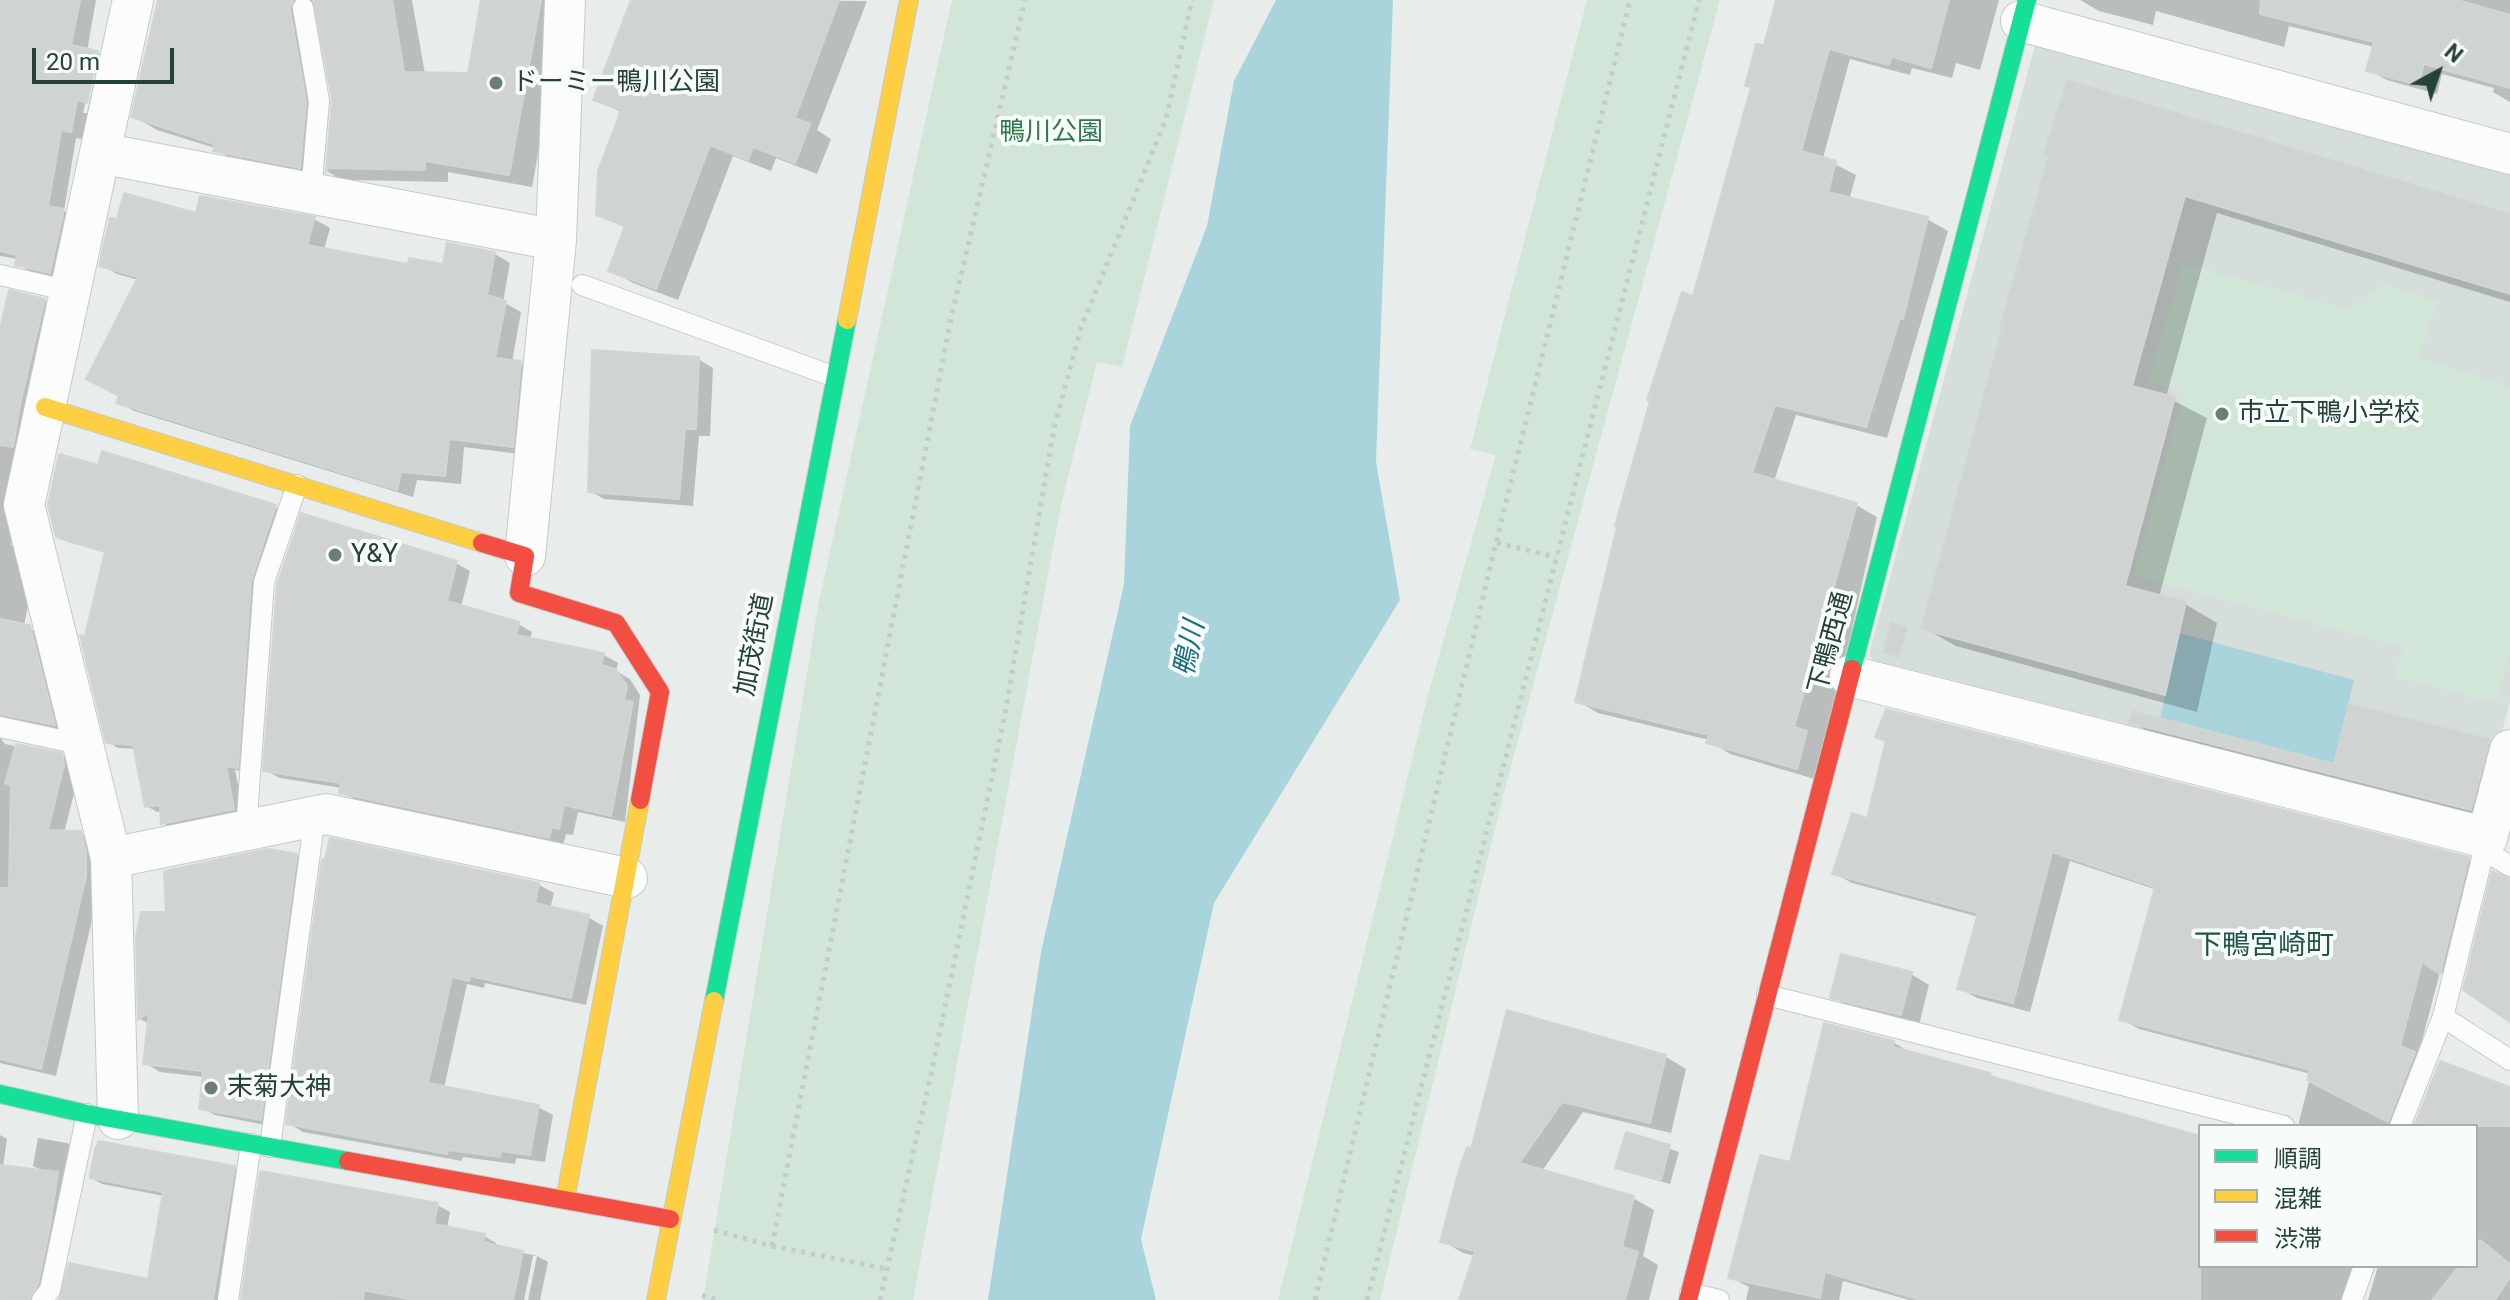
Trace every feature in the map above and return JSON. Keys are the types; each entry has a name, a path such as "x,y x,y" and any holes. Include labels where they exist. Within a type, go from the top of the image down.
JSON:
{"street":[{"path":"103,1117 111,858 84,745 12,503 45,407 133,0"},
{"path":"565,0 556,240 519,593 616,623 660,692 565,1200"},
{"name":"加茂街道","path":"656,1300 909,0"},
{"path":"2024,10 2510,154"},
{"name":"下鴨西通","path":"1689,1296 2024,10"},
{"path":"100,153 556,240"},
{"path":"45,407 525,556"},
{"path":"1850,676 2494,851 2510,750"},
{"path":"111,858 326,814 627,878"},
{"path":"0,1094 103,1117 670,1219"}],"lane":[{"path":"303,8 319,101 311,193"},
{"path":"0,275 70,291"},
{"path":"582,285 835,377"},
{"path":"246,830 264,582 297,485"},
{"path":"0,727 84,745"},
{"path":"228,1300 260,1145 315,816"},
{"path":"2401,1124 2443,1017 2494,851"},
{"path":"1767,995 2276,1124"},
{"path":"2443,1017 2510,1060"},
{"path":"42,1300 50,1290 103,1117"},
{"path":"2352,1300 2363,1268"},
{"path":"1689,1296 1719,1300"}],"path":[{"path":"772,1246 950,323 1025,0"},
{"path":"880,1300 1005,714 1054,428 1081,328 1166,119 1192,0"},
{"path":"1315,1300 1630,0"},
{"path":"1367,1300 1699,0"},
{"path":"1497,543 1556,557"},
{"path":"719,1232 888,1269"}],"shaded area":[{"name":"市立下鴨小学校","path":"2037,38 2510,173 2510,702 2481,810 2471,817 1879,670 1869,654"}],"green space":[{"name":"鴨川公園","path":"952,0 1214,0 1122,367 1097,362 1061,505 913,1300 703,1300 818,606"},
{"path":"1587,0 1720,0 1503,796 1380,1300 1278,1300 1429,691 1496,455 1470,449"},
{"path":"2183,264 2347,309 2384,285 2437,301 2419,358 2510,387 2510,653 2495,703 2395,676 2403,647 2134,576 2184,392 2148,382"}],"water":[{"name":"鴨川","path":"1276,0 1393,0 1376,462 1400,600 1214,903 1141,1239 1156,1300 988,1300 1041,952 1124,584 1130,426 1207,226 1234,81"},
{"path":"2179,633 2354,680 2334,764 2160,718"}],"building":[{"path":"0,0 80,0 71,45 98,51 87,103 77,100 71,132 61,130 48,206 64,209 50,273 15,265 17,255 0,251"},
{"path":"158,0 293,0 290,10 306,102 300,168 213,151 214,144 131,117"},
{"path":"313,0 392,0 404,72 468,73 481,0 541,0 509,175 425,161 425,170 328,168 326,173 332,99"},
{"path":"631,0 839,0 795,118 810,124 795,163 753,147 748,160 710,145 656,289 608,271 625,226 596,215 598,171 621,110 593,100"},
{"path":"1776,0 1949,0 1931,68 1892,57 1889,65 1829,49 1801,151 1836,161 1828,192 1928,217 1903,319 1900,318 1866,427 1775,405 1752,473 1857,503 1830,601 1843,606 1835,639 1820,635 1794,727 1807,731 1797,769 1706,743 1709,735 1575,702 1615,526 1650,401 1647,400 1682,292 1693,296 1751,87 1745,86 1756,44 1764,45"},
{"path":"2261,0 2457,0 2510,15 2510,88 2424,64 2418,85 2366,71 2374,42 2260,14"},
{"path":"2067,80 2510,214 2510,294 2185,196 2132,386 2175,397 2125,586 2186,602 2165,695 1921,629 2049,155 2044,154"},
{"path":"124,193 196,213 200,196 315,217 307,245 408,264 409,258 443,264 447,243 495,252 487,295 506,301 495,358 521,361 513,447 449,439 445,476 401,472 397,490 116,403 119,396 86,379 138,277 99,266 110,218 117,219"},
{"path":"9,290 45,299 13,447 0,445 0,329"},
{"path":"592,350 699,357 696,429 685,429 679,499 588,492"},
{"path":"102,451 276,505 251,581 238,768 226,766 234,809 161,824 160,805 145,807 133,745 106,743 80,635 85,636 105,552 56,537 48,505 59,454 98,465"},
{"path":"301,513 457,561 447,601 519,622 516,635 604,653 601,665 615,669 627,686 624,700 633,702 611,816 564,805 559,829 552,827 549,838 339,793 341,783 263,771 277,585"},
{"path":"0,619 30,625 55,725 0,714"},
{"path":"1891,622 1907,628 1898,657 1883,652"},
{"path":"2349,704 2490,740 2471,810 2129,723 2133,711 2334,764"},
{"path":"1886,709 2469,857 2440,974 2422,962 2400,1046 2415,1052 2388,1122 2307,1080 2310,1070 2119,1020 2155,887 2052,852 2013,1003 1957,989 1978,913 1832,874 1852,813 1867,818 1886,741 1875,737"},
{"path":"16,744 62,753 64,764 48,830 81,831 86,853 86,876 41,1069 0,1059 0,888 9,888 11,785 5,783"},
{"path":"330,838 539,883 535,903 589,915 571,998 470,976 469,981 452,977 428,1083 539,1105 530,1155 501,1151 500,1157 448,1150 447,1154 286,1124 322,859 325,859"},
{"path":"268,849 297,854 261,1120 199,1109 203,1071 143,1064 149,1012 138,1020 136,937 141,912 166,912 164,871"},
{"path":"2492,871 2510,879 2510,1022 2463,990"},
{"path":"1841,954 1912,972 1901,1015 1830,998"},
{"path":"1507,1010 1666,1055 1650,1123 1562,1102 1519,1163 1634,1196 1622,1247 1638,1252 1625,1300 1459,1300 1475,1251 1440,1242 1459,1170 1467,1147 1471,1149"},
{"path":"1824,1023 1894,1041 1893,1047 2198,1135 2200,1300 1921,1300 1825,1272 1820,1298 1728,1278 1760,1155 1790,1162"},
{"path":"2440,1061 2510,1087 2510,1126 2415,1124"},
{"path":"1626,1132 1670,1145 1661,1180 1615,1168"},
{"path":"98,1141 235,1166 213,1300 59,1300 69,1263 148,1279 163,1192 90,1178"},
{"path":"0,1165 58,1172 38,1284 29,1300 0,1300"},
{"path":"260,1171 438,1203 434,1224 485,1234 483,1242 523,1251 513,1300 413,1300 364,1290 363,1300 241,1299"},
{"path":"2480,1240 2510,1264 2510,1277 2495,1300 2432,1300 2457,1268 2478,1268"}],"traffic: fast":[{"path":"1852,669 2027,0"},
{"path":"714,1001 847,320"},
{"path":"0,1094 87,1114 348,1161"}],"traffic: slow":[{"path":"847,320 909,0"},
{"path":"45,407 482,543"},
{"path":"565,1200 640,800"},
{"path":"656,1300 714,1001"}],"traffic: jam":[{"path":"482,543 525,556 519,593 616,623 660,692 640,800"},
{"path":"1688,1300 1852,669"},
{"path":"348,1161 670,1219"}],"place":[{"name":"ドーミー鴨川公園","path":"496,83"},
{"name":"市立下鴨小学校","path":"2222,414"},
{"name":"Y&Y","path":"335,555"},
{"name":"末菊大神","path":"211,1088"}],"district":[{"name":"下鴨宮崎町","path":"2264,947"}]}
